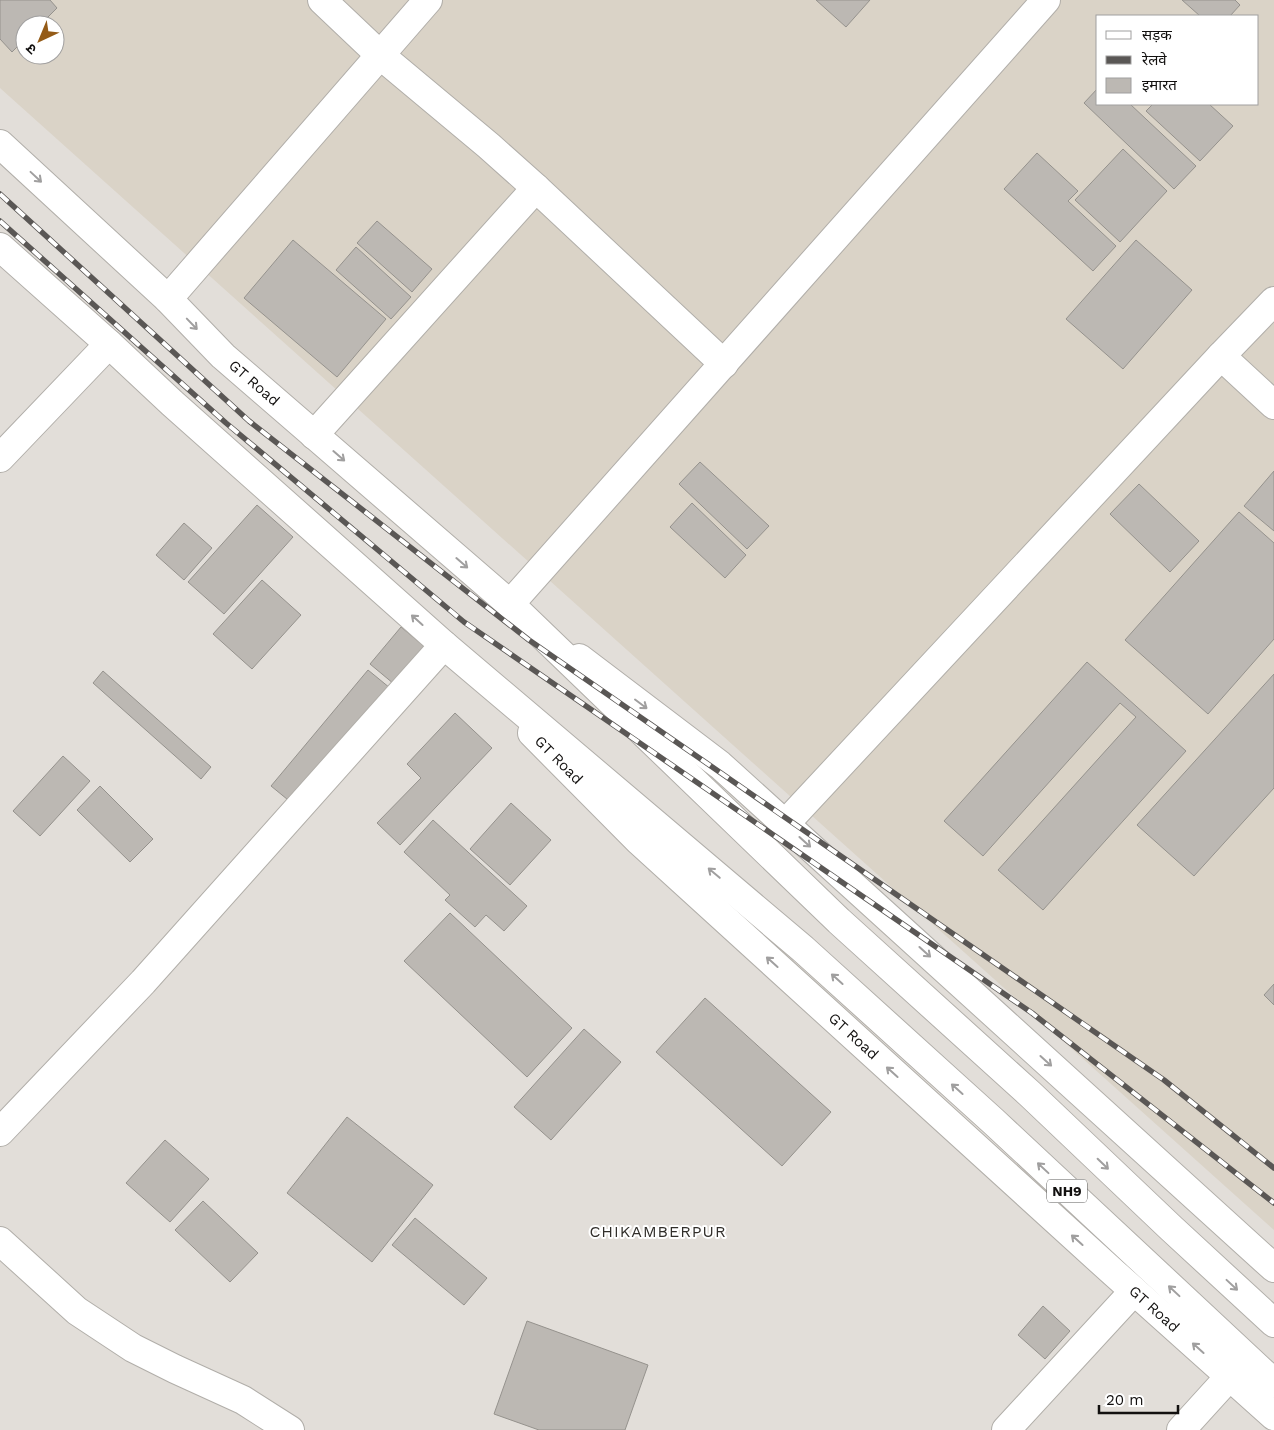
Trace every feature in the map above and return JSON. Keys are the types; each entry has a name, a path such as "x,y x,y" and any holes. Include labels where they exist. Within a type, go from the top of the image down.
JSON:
{"main road":[{"path":"322,0 380,55 536,188 724,364"},
{"path":"168,299 428,0"},
{"path":"514,608 724,364 1046,0"},
{"name":"GT Road","path":"0,144 168,299 223,356 514,608 839,921 1030,1094 1274,1323"},
{"path":"314,435 536,188"},
{"name":"GT Road","path":"0,247 444,645 803,948 993,1121 1274,1383"},
{"path":"785,824 1220,356 1274,301"},
{"path":"0,458 110,344"},
{"path":"1220,356 1274,405"},
{"name":"GT Road","path":"514,608 720,765 1274,1268"},
{"path":"0,1132 143,982 444,645"},
{"name":"GT Road","path":"444,645 639,841 1274,1416"},
{"path":"0,1241 77,1311 133,1348 244,1400 290,1430"},
{"path":"1006,1430 1134,1291"},
{"path":"1181,1430 1230,1376"}],"shaded area":[{"path":"0,0 1274,0 1274,1230 0,88"}],"building":[{"path":"0,0 50,0 57,8 50,15 15,15 15,49 12,52 0,39"},
{"path":"816,0 870,0 846,27"},
{"path":"1182,0 1235,0 1240,5 1231,15 1199,15"},
{"path":"1096,90 1096,105 1131,105 1196,166 1174,189 1084,103"},
{"path":"1152,105 1210,105 1233,126 1200,161 1146,111"},
{"path":"1123,149 1167,191 1120,242 1075,200"},
{"path":"1037,153 1078,191 1068,201 1116,246 1093,271 1004,189"},
{"path":"377,221 432,269 412,292 357,243"},
{"path":"293,240 386,319 337,377 244,298"},
{"path":"1136,240 1192,290 1123,369 1066,319"},
{"path":"356,247 411,297 391,319 336,270"},
{"path":"700,462 769,526 747,549 679,484"},
{"path":"1274,471 1274,531 1244,506"},
{"path":"1139,484 1199,541 1170,572 1110,514"},
{"path":"692,503 746,555 725,578 670,527"},
{"path":"257,505 293,537 224,614 188,582"},
{"path":"1239,512 1274,543 1274,639 1208,714 1125,640"},
{"path":"184,523 212,548 184,580 156,555"},
{"path":"262,580 301,615 252,669 213,634"},
{"path":"401,627 425,647 394,684 370,664"},
{"path":"1087,662 1186,751 1043,910 998,870 1136,717 1120,703 983,856 944,821"},
{"path":"368,670 390,688 293,804 271,786"},
{"path":"103,671 211,767 201,779 93,683"},
{"path":"1274,674 1274,788 1194,876 1137,825"},
{"path":"455,713 492,748 400,845 377,823 421,778 407,764"},
{"path":"63,756 90,781 40,836 13,811"},
{"path":"100,786 153,839 130,862 77,810"},
{"path":"511,803 551,840 510,885 470,849"},
{"path":"433,820 527,906 504,931 486,915 475,927 445,900 450,895 404,852"},
{"path":"450,913 572,1028 527,1077 404,961"},
{"path":"1274,984 1274,1005 1264,995"},
{"path":"705,998 831,1112 782,1166 656,1052"},
{"path":"584,1029 621,1062 551,1140 514,1107"},
{"path":"347,1117 433,1185 372,1262 287,1193"},
{"path":"165,1140 209,1179 170,1222 126,1183"},
{"path":"203,1201 258,1253 230,1282 175,1230"},
{"path":"415,1218 487,1278 464,1305 392,1245"},
{"path":"1043,1306 1070,1331 1045,1359 1018,1335"},
{"path":"527,1321 648,1365 625,1430 539,1430 494,1414"}],"railway":[{"path":"0,194 249,421 529,640 1164,1080 1274,1168"},
{"path":"0,221 226,423 464,622 1032,1013 1274,1203"}],"district":[{"name":"CHIKAMBERPUR","path":"658,1231"}]}
